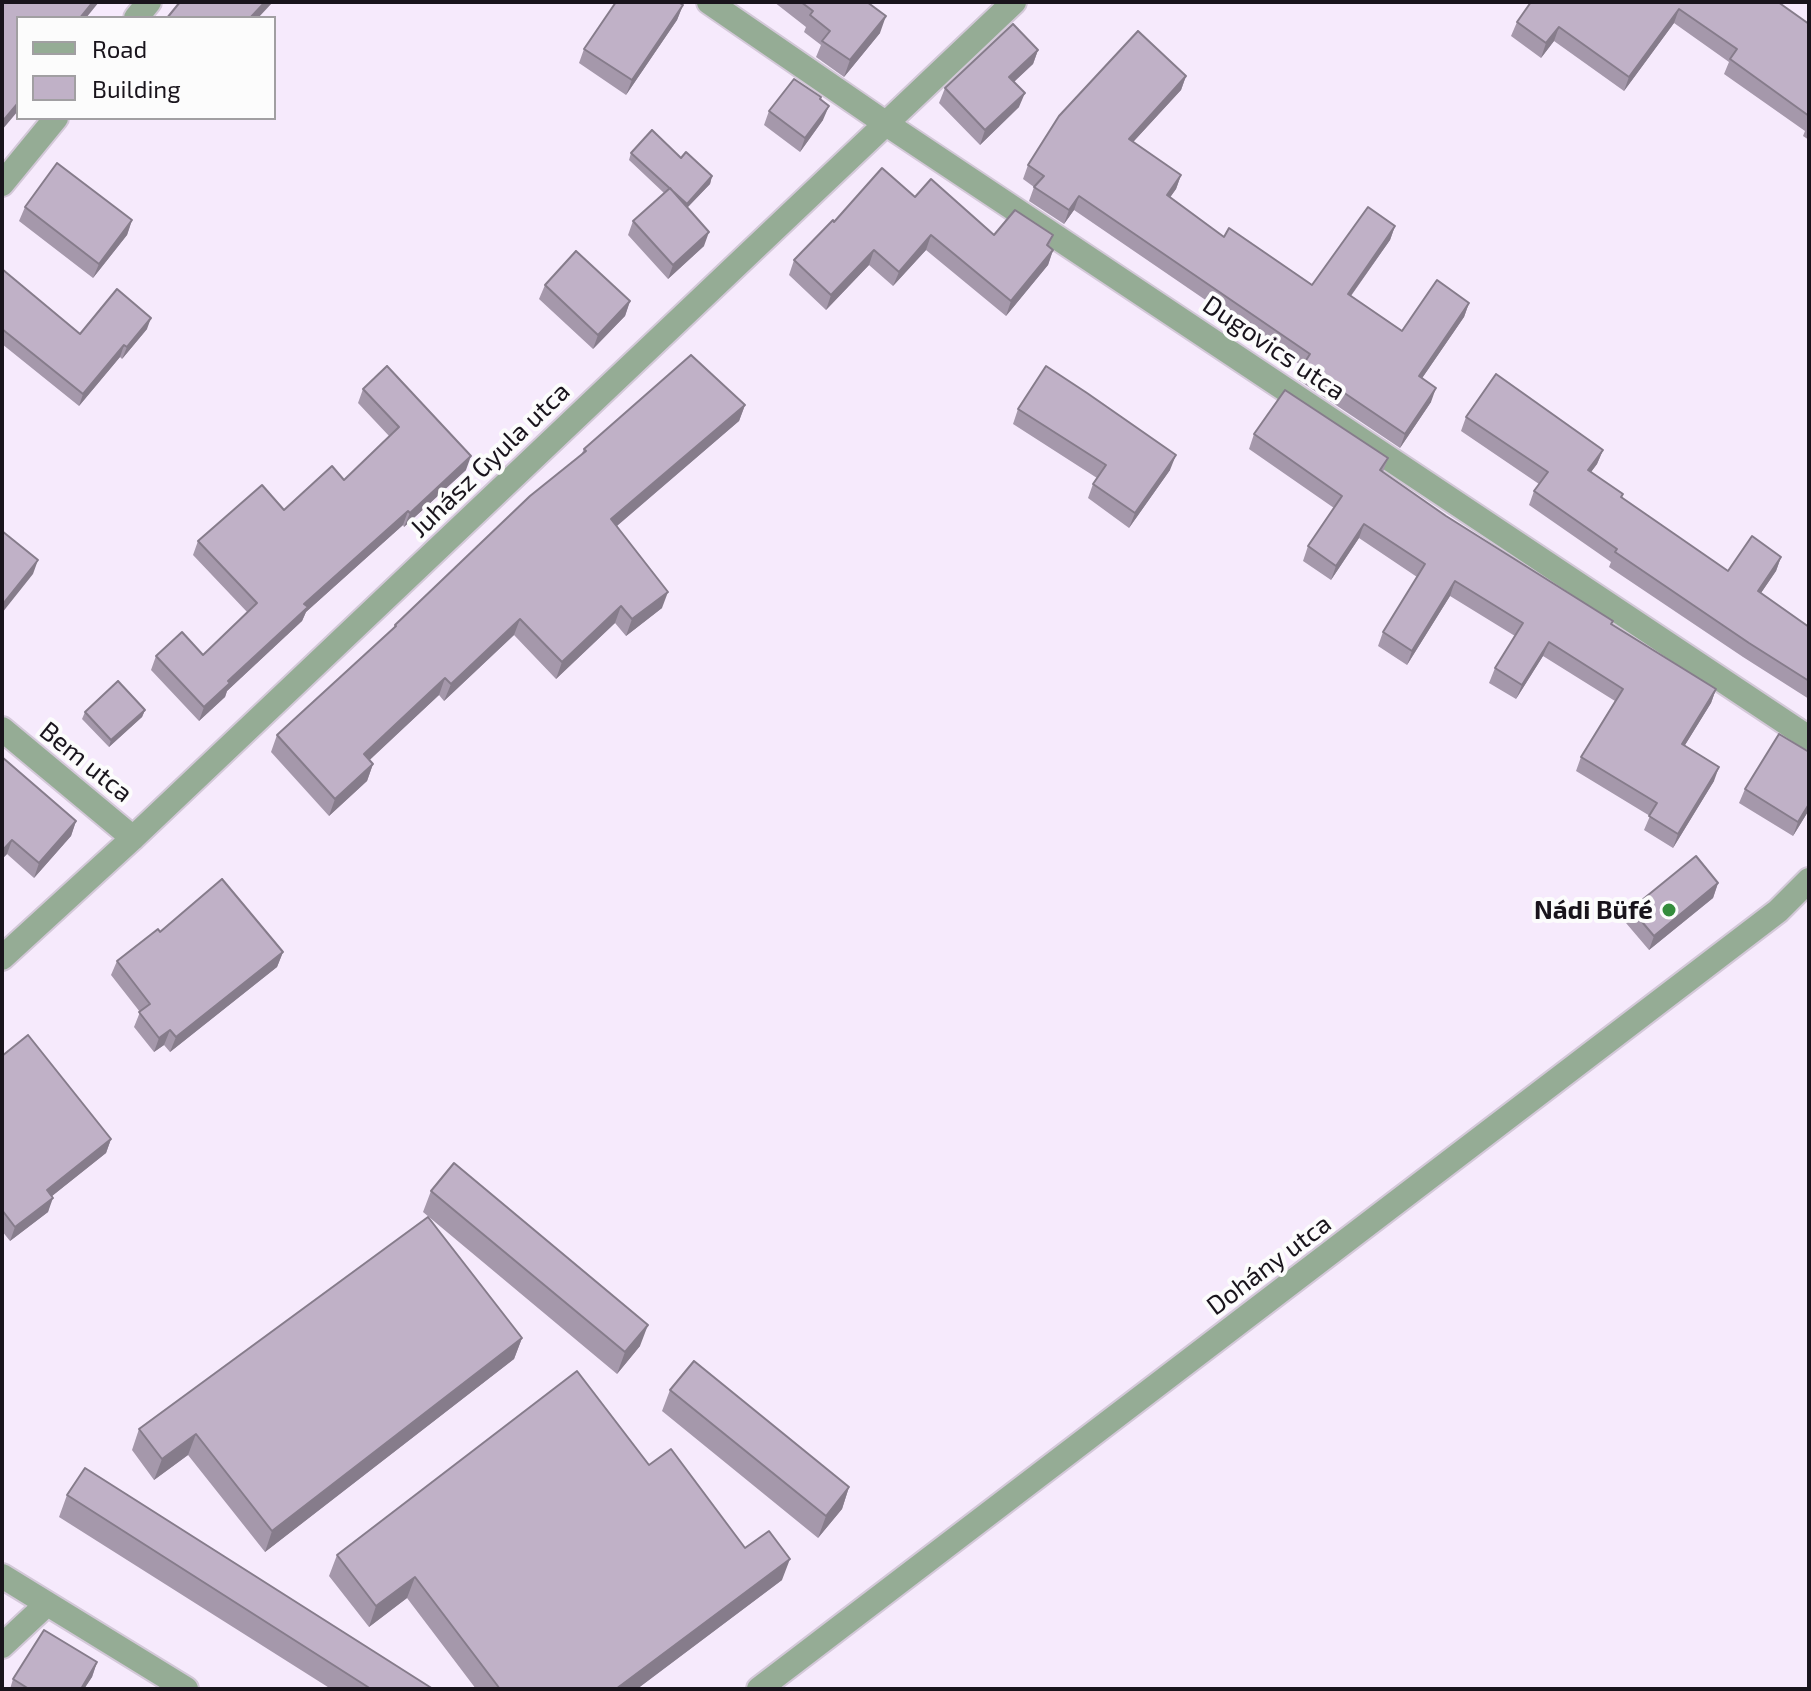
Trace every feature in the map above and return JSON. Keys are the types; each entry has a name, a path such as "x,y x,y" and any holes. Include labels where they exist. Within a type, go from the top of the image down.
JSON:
{"street":[{"name":"Dugovics utca","path":"709,2 885,123 1809,738"},
{"name":"Juhász Gyula utca","path":"2,958 133,838 1014,2"},
{"path":"2,184 54,120"},
{"name":"Bem utca","path":"2,729 133,838"},
{"name":"Dohány utca","path":"759,1689 1778,911 1809,880"},
{"path":"2,1576 186,1689"},
{"path":"2,1646 47,1604"}],"building":[{"path":"2,2 93,2 82,16 16,16 16,105 2,122"},
{"path":"180,2 265,2 252,16 169,16"},
{"path":"616,2 678,2 683,5 632,80 584,49"},
{"path":"801,2 867,2 886,16 850,60 822,41 830,31 810,15 813,11"},
{"path":"1531,2 1778,2 1809,24 1809,116 1730,59 1737,49 1679,9 1629,77 1559,27 1546,43 1517,22"},
{"path":"1013,24 1038,50 1009,77 1025,93 985,130 945,88"},
{"path":"1138,31 1186,76 1129,139 1181,175 1167,195 1224,237 1229,228 1312,285 1368,207 1395,226 1348,294 1402,331 1437,280 1469,303 1419,376 1436,388 1405,434 1303,365 1310,354 1079,196 1069,210 1034,187 1044,176 1028,165 1059,116"},
{"path":"794,79 829,106 805,138 769,111"},
{"path":"652,130 681,158 686,152 712,176 687,204 631,153"},
{"path":"57,163 132,220 99,264 25,207"},
{"path":"882,168 915,197 931,179 994,235 1015,210 1053,235 1047,245 1053,250 1011,301 931,235 899,272 874,250 831,295 794,260 834,222"},
{"path":"670,188 709,232 673,265 633,221"},
{"path":"576,251 630,301 598,335 545,285"},
{"path":"2,269 80,334 117,289 151,318 83,394 2,329"},
{"path":"691,355 745,405 611,519 668,592 632,619 621,606 562,662 520,619 451,684 445,678 364,754 373,764 335,799 277,735 396,626 530,496 586,451 584,449"},
{"path":"387,366 471,456 304,604 308,607 204,707 156,656 182,632 203,655 257,603 198,541 262,485 284,510 332,466 344,480 399,427 363,389"},
{"path":"1046,366 1176,455 1135,513 1093,484 1106,465 1018,409"},
{"path":"1496,374 1603,450 1588,470 1623,494 1621,497 1728,571 1752,536 1781,557 1758,591 1809,627 1809,681 1615,552 1617,549 1534,491 1548,472 1466,417"},
{"path":"1285,390 1388,458 1380,470 1446,516 1716,689 1682,744 1719,767 1678,834 1649,816 1657,803 1581,757 1623,689 1549,642 1522,685 1495,668 1523,623 1455,581 1412,651 1383,632 1425,564 1364,524 1336,566 1308,546 1342,496 1254,434"},
{"path":"2,531 38,560 2,605"},
{"path":"118,681 145,710 111,740 85,712"},
{"path":"1779,734 1809,752 1809,804 1798,822 1745,789"},
{"path":"2,757 76,821 39,863 12,840 2,851"},
{"name":"Nádi Büfé","path":"1696,856 1718,883 1654,936 1631,909"},
{"path":"222,879 283,952 176,1037 170,1030 159,1038 139,1012 150,1004 117,961 158,929 160,932"},
{"path":"28,1035 111,1139 47,1190 53,1198 15,1227 2,1210 2,1056"},
{"path":"454,1163 648,1325 625,1352 431,1191"},
{"path":"428,1217 522,1338 272,1531 196,1434 162,1459 139,1429"},
{"path":"694,1361 849,1487 826,1516 670,1390"},
{"path":"577,1371 649,1465 671,1449 745,1548 769,1531 790,1559 616,1689 500,1689 415,1577 376,1606 337,1555"},
{"path":"85,1468 433,1689 371,1689 67,1495"},
{"path":"44,1630 97,1662 81,1689 29,1689 13,1679"}],"place":[{"name":"Nádi Büfé","path":"1669,910"}]}
